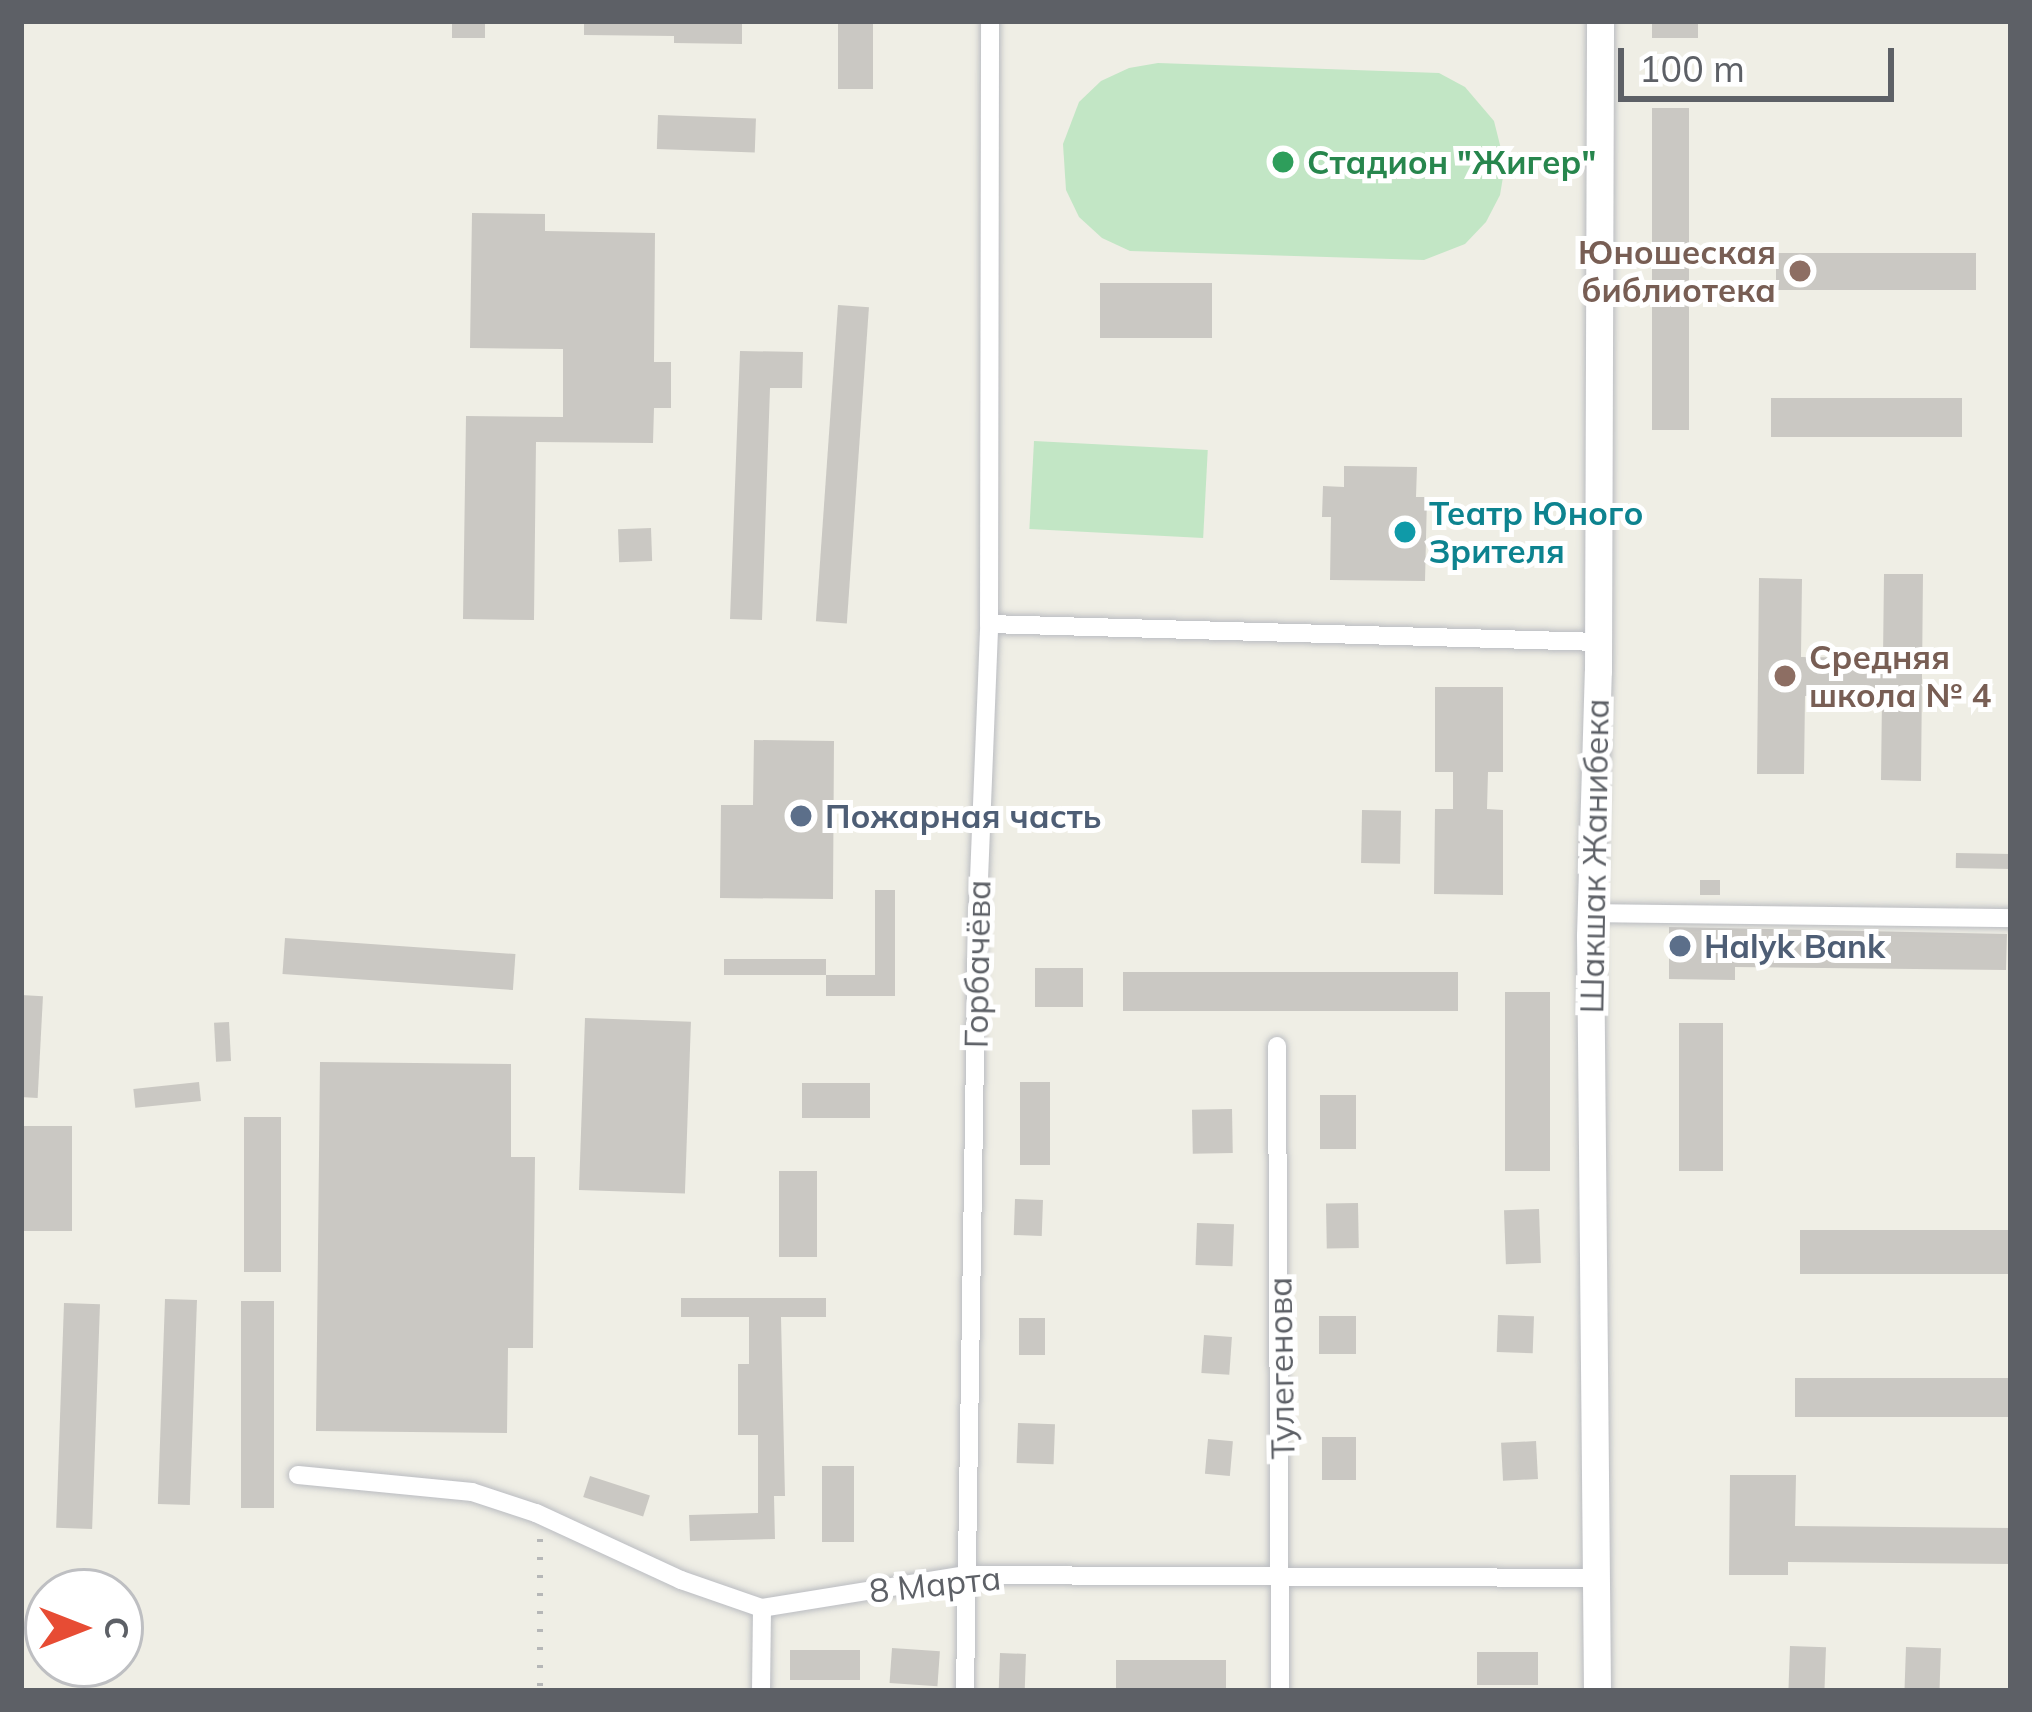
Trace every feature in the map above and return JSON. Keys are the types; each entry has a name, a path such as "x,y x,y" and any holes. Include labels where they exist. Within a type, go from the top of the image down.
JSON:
{"main road":[{"name":"Шакшак Жанибека","path":"1597,1691 1592,913 1600,21"}],"street":[{"name":"Горбачёва","path":"965,1691 977,929 989,624 990,21"},
{"path":"989,624 1598,643"},
{"path":"1592,913 2011,918"},
{"name":"Тулегенова","path":"1277,1046 1280,1691"},
{"name":"8 Марта","path":"298,1475 472,1492 536,1513 681,1580 762,1608 965,1575 1597,1578"},
{"path":"761,1691 762,1608"}],"green space":[{"name":"Стадион \"Жигер\"","path":"1158,63 1439,73 1465,87 1494,121 1505,165 1500,195 1486,222 1465,244 1424,260 1130,251 1102,238 1079,217 1066,190 1063,144 1079,102 1101,81 1129,68"},
{"path":"1034,441 1208,450 1203,538 1029,529"}],"building":[{"path":"452,21 485,21 485,38 452,38"},
{"path":"584,21 742,21 742,44 674,43 674,36 584,35"},
{"path":"838,21 873,21 873,89 838,89"},
{"path":"1652,21 1698,21 1698,38 1652,38"},
{"path":"1652,108 1689,108 1689,430 1652,430"},
{"path":"658,115 756,118 755,152 657,149"},
{"path":"472,213 545,214 545,231 655,233 654,362 671,362 671,408 654,408 653,443 536,442 534,620 463,619 466,416 563,417 563,349 470,348"},
{"path":"1776,253 1976,253 1976,290 1776,290"},
{"path":"1100,283 1212,283 1212,338 1100,338"},
{"path":"838,305 869,307 847,623 816,621"},
{"path":"740,351 803,352 802,388 770,388 762,620 730,619"},
{"path":"1771,398 1962,398 1962,437 1771,437"},
{"path":"1344,466 1417,467 1416,497 1427,497 1425,581 1330,580 1331,517 1322,517 1323,486 1344,487"},
{"path":"651,528 652,561 619,562 618,529"},
{"path":"1884,574 1923,574 1921,781 1881,780 1882,697 1805,696 1804,774 1757,774 1759,578 1802,579 1801,657 1883,658"},
{"path":"1435,687 1503,687 1503,772 1488,772 1487,809 1503,810 1503,895 1434,894 1435,809 1453,809 1453,772 1435,772"},
{"path":"754,740 834,741 833,899 720,898 721,805 753,805"},
{"path":"1362,810 1401,811 1400,864 1361,863"},
{"path":"1956,853 2011,854 2011,869 1956,868"},
{"path":"1700,880 1720,880 1720,895 1700,895"},
{"path":"875,890 895,890 895,996 826,996 826,975 875,975"},
{"path":"1669,927 2007,934 2006,970 1735,967 1735,980 1669,979"},
{"path":"285,938 515,954 513,990 282,974"},
{"path":"724,959 826,959 826,975 724,975"},
{"path":"1035,968 1083,968 1083,1007 1035,1007"},
{"path":"1123,972 1458,972 1458,1011 1123,1011"},
{"path":"1505,992 1550,992 1550,1171 1505,1171"},
{"path":"21,995 43,996 38,1098 21,1097"},
{"path":"585,1018 691,1022 685,1194 579,1190"},
{"path":"229,1022 231,1061 216,1062 214,1023"},
{"path":"1679,1023 1723,1023 1723,1171 1679,1171"},
{"path":"320,1062 511,1064 511,1157 535,1157 533,1348 508,1348 507,1433 316,1431"},
{"path":"199,1082 201,1101 135,1108 133,1089"},
{"path":"1020,1082 1050,1082 1050,1165 1020,1165"},
{"path":"802,1083 870,1083 870,1118 802,1118"},
{"path":"1320,1095 1356,1095 1356,1149 1320,1149"},
{"path":"1232,1109 1233,1153 1193,1154 1192,1110"},
{"path":"244,1117 281,1117 281,1272 244,1272"},
{"path":"21,1126 72,1126 72,1231 21,1231"},
{"path":"779,1171 817,1171 817,1257 779,1257"},
{"path":"1015,1199 1043,1200 1042,1236 1014,1235"},
{"path":"1358,1203 1359,1248 1327,1249 1326,1204"},
{"path":"1539,1209 1541,1263 1506,1264 1504,1210"},
{"path":"1197,1223 1234,1224 1233,1266 1196,1265"},
{"path":"1800,1230 2011,1230 2011,1274 1800,1274"},
{"path":"681,1298 826,1298 826,1317 781,1317 785,1496 774,1496 775,1539 690,1541 689,1515 758,1513 758,1435 738,1435 738,1364 749,1364 749,1317 681,1317"},
{"path":"165,1299 197,1300 190,1505 158,1504"},
{"path":"241,1301 274,1301 274,1508 241,1508"},
{"path":"64,1303 100,1304 92,1529 56,1528"},
{"path":"1498,1315 1534,1316 1533,1353 1497,1352"},
{"path":"1319,1316 1356,1316 1356,1354 1319,1354"},
{"path":"1019,1318 1045,1318 1045,1355 1019,1355"},
{"path":"1204,1335 1232,1337 1229,1375 1201,1373"},
{"path":"1795,1378 2011,1378 2011,1417 1795,1417"},
{"path":"1018,1423 1055,1424 1054,1464 1017,1463"},
{"path":"1322,1437 1356,1437 1356,1480 1322,1480"},
{"path":"1208,1439 1233,1441 1230,1476 1205,1474"},
{"path":"1536,1441 1538,1479 1503,1481 1501,1443"},
{"path":"822,1466 854,1466 854,1542 822,1542"},
{"path":"1730,1475 1796,1475 1795,1526 2011,1528 2011,1564 1788,1562 1788,1575 1729,1575"},
{"path":"590,1476 650,1495 643,1516 583,1497"},
{"path":"1790,1646 1826,1647 1824,1691 1788,1691"},
{"path":"1906,1647 1941,1648 1939,1691 1904,1691"},
{"path":"892,1648 940,1651 937,1686 890,1683"},
{"path":"790,1650 860,1650 860,1680 790,1680"},
{"path":"1477,1652 1538,1652 1538,1685 1477,1685"},
{"path":"1000,1653 1026,1654 1025,1691 999,1691"},
{"path":"1116,1660 1226,1660 1226,1691 1116,1691"}],"railway":[{"path":"540,1539 540,1691"}],"place":[{"name":"Стадион \"Жигер\"","path":"1283,162"},
{"name":"Юношеская библиотека","path":"1800,271"},
{"name":"Театр Юного Зрителя","path":"1405,532"},
{"name":"Средняя школа № 4","path":"1785,676"},
{"name":"Пожарная часть","path":"801,816"},
{"name":"Halyk Bank","path":"1680,946"}]}
